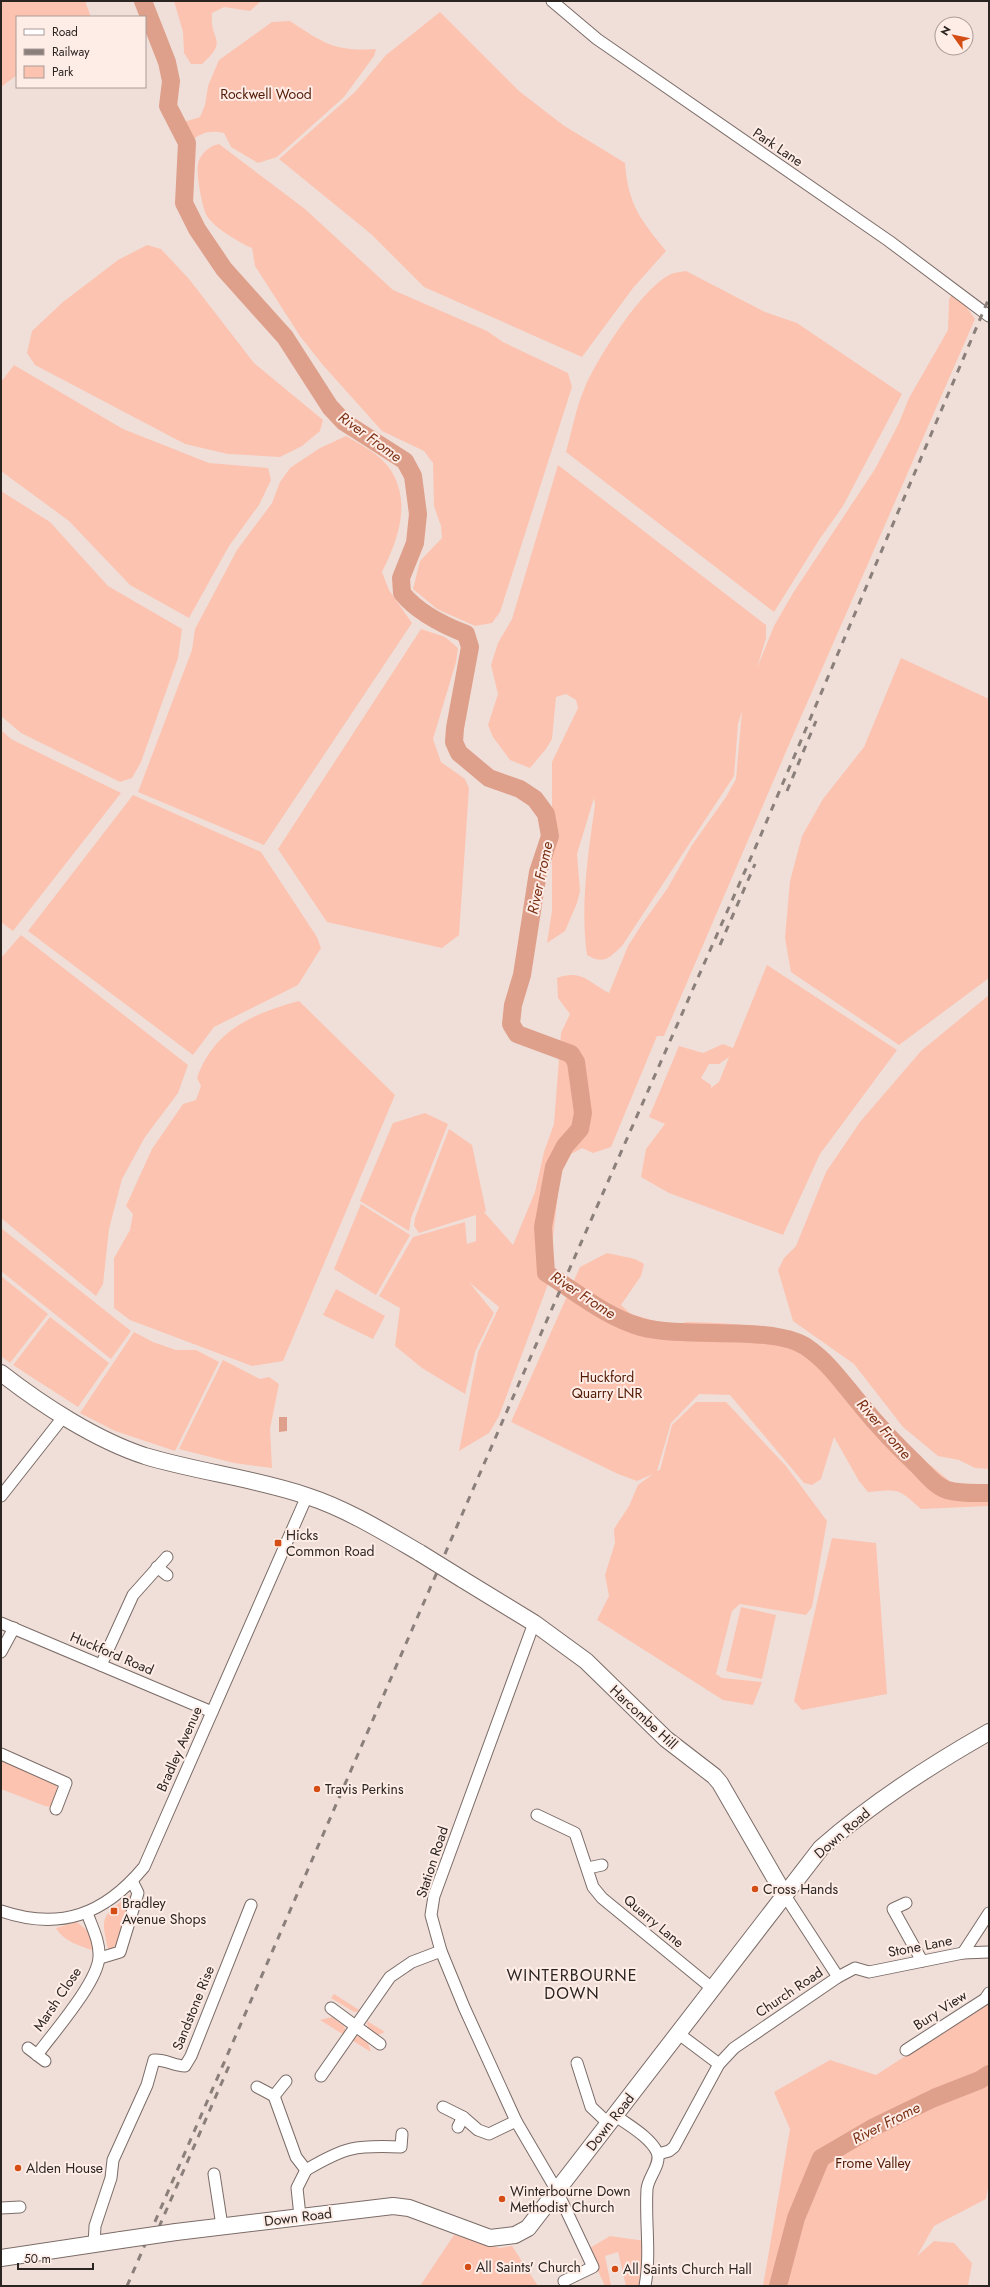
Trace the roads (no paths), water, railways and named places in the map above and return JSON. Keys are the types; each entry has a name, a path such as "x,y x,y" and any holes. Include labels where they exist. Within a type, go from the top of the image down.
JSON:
{"street":[{"name":"Park Lane","path":"552,1 597,39 889,241 989,316"},
{"path":"1,1373 64,1416 107,1440 144,1456 307,1496"},
{"path":"1,1496 64,1416"},
{"name":"Harcombe Hill","path":"307,1496 369,1523 420,1553 534,1623 586,1661 666,1739 714,1776 720,1783 784,1894"},
{"name":"Bradley Avenue","path":"1,1911 23,1918 56,1920 87,1913 112,1900 132,1882 144,1867 307,1496"},
{"path":"101,1665 133,1595 157,1567 167,1558"},
{"path":"157,1567 166,1575"},
{"name":"Huckford Road","path":"1,1623 212,1712"},
{"name":"Station Road","path":"534,1623 434,1896 432,1915 441,1951 516,2121 557,2190 593,2267 564,2281"},
{"path":"1,1652 14,1628"},
{"name":"Down Road","path":"1,2258 176,2232 393,2206 409,2208 490,2238 503,2238 515,2235 528,2228 679,2034 784,1894 821,1848 850,1822 925,1769 989,1732"},
{"path":"1,1754 66,1783 56,1809"},
{"name":"Quarry Lane","path":"537,1815 575,1833 588,1868 593,1887 602,1898 713,1989"},
{"path":"588,1868 602,1865"},
{"path":"87,1913 98,1941 100,1958 120,1952 138,1893 132,1882"},
{"name":"Church Road","path":"658,2154 670,2151 674,2147 719,2064 734,2048 838,1977 784,1894"},
{"path":"906,1903 893,1909 922,1961"},
{"name":"Sandstone Rise","path":"94,2245 95,2226 111,2178 113,2160 147,2085 154,2060 164,2059 176,2066 185,2066 251,1905"},
{"name":"Stone Lane","path":"838,1977 855,1968 869,1972 963,1954 989,1913"},
{"path":"321,2076 390,1977 412,1962 441,1951"},
{"path":"963,1954 989,1952"},
{"name":"Marsh Close","path":"37,2054 89,1984 100,1958"},
{"name":"Bury View","path":"906,2050 985,1999 989,1993"},
{"path":"331,2008 380,2044"},
{"path":"679,2034 719,2064"},
{"path":"577,2063 591,2107 653,2146 658,2154 657,2164 647,2187 649,2264 645,2286"},
{"path":"274,2096 286,2081"},
{"path":"257,2087 274,2096 296,2157 306,2170"},
{"path":"443,2107 463,2117 478,2130 489,2134 516,2121"},
{"path":"458,2127 463,2117"},
{"path":"300,2216 297,2188 306,2170 337,2152 364,2145 400,2147 402,2134"},
{"path":"214,2174 222,2226"},
{"path":"1,2208 20,2207"}],"waterway":[{"name":"River Frome","path":"143,1 167,62 171,81 168,106 187,143 184,203 197,229 224,269 285,337 330,407 344,422 405,461 413,476 418,514 415,543 401,578 402,593 416,607 431,618 466,634 470,647 455,728 454,742 459,753 489,778 520,789 535,799 546,814 550,836 538,872 522,975 513,1005 511,1024 517,1034 571,1054 576,1062 583,1113 580,1129 565,1146 554,1167 543,1227 546,1273 603,1311 628,1323 641,1327 680,1332 771,1336 790,1340 805,1346 829,1366 867,1413 902,1451 934,1482 947,1490 968,1493 989,1493"},
{"name":"River Frome","path":"778,2286 796,2218 821,2158 874,2127 934,2098 980,2080 989,2074"}],"railway":[{"path":"127,2286 517,1388 760,837 989,298"},
{"path":"787,791 816,721"},
{"path":"720,945 755,864"},
{"path":"159,2227 229,2066"}],"place":[{"name":"Hicks Common Road","path":"278,1543"},
{"name":"Travis Perkins","path":"317,1789"},
{"name":"Cross Hands","path":"755,1889"},
{"name":"Bradley Avenue Shops","path":"114,1911"},
{"name":"Alden House","path":"18,2168"},
{"name":"Winterbourne Down Methodist Church","path":"502,2199"},
{"name":"All Saints' Church","path":"468,2267"},
{"name":"All Saints Church Hall","path":"615,2269"}],"district":[{"name":"WINTERBOURNE DOWN","path":"572,1984"}],"park label":[{"name":"Rockwell Wood","path":"266,94"},
{"name":"Huckford Quarry LNR","path":"607,1386"},
{"name":"Frome Valley","path":"873,2163"}]}
